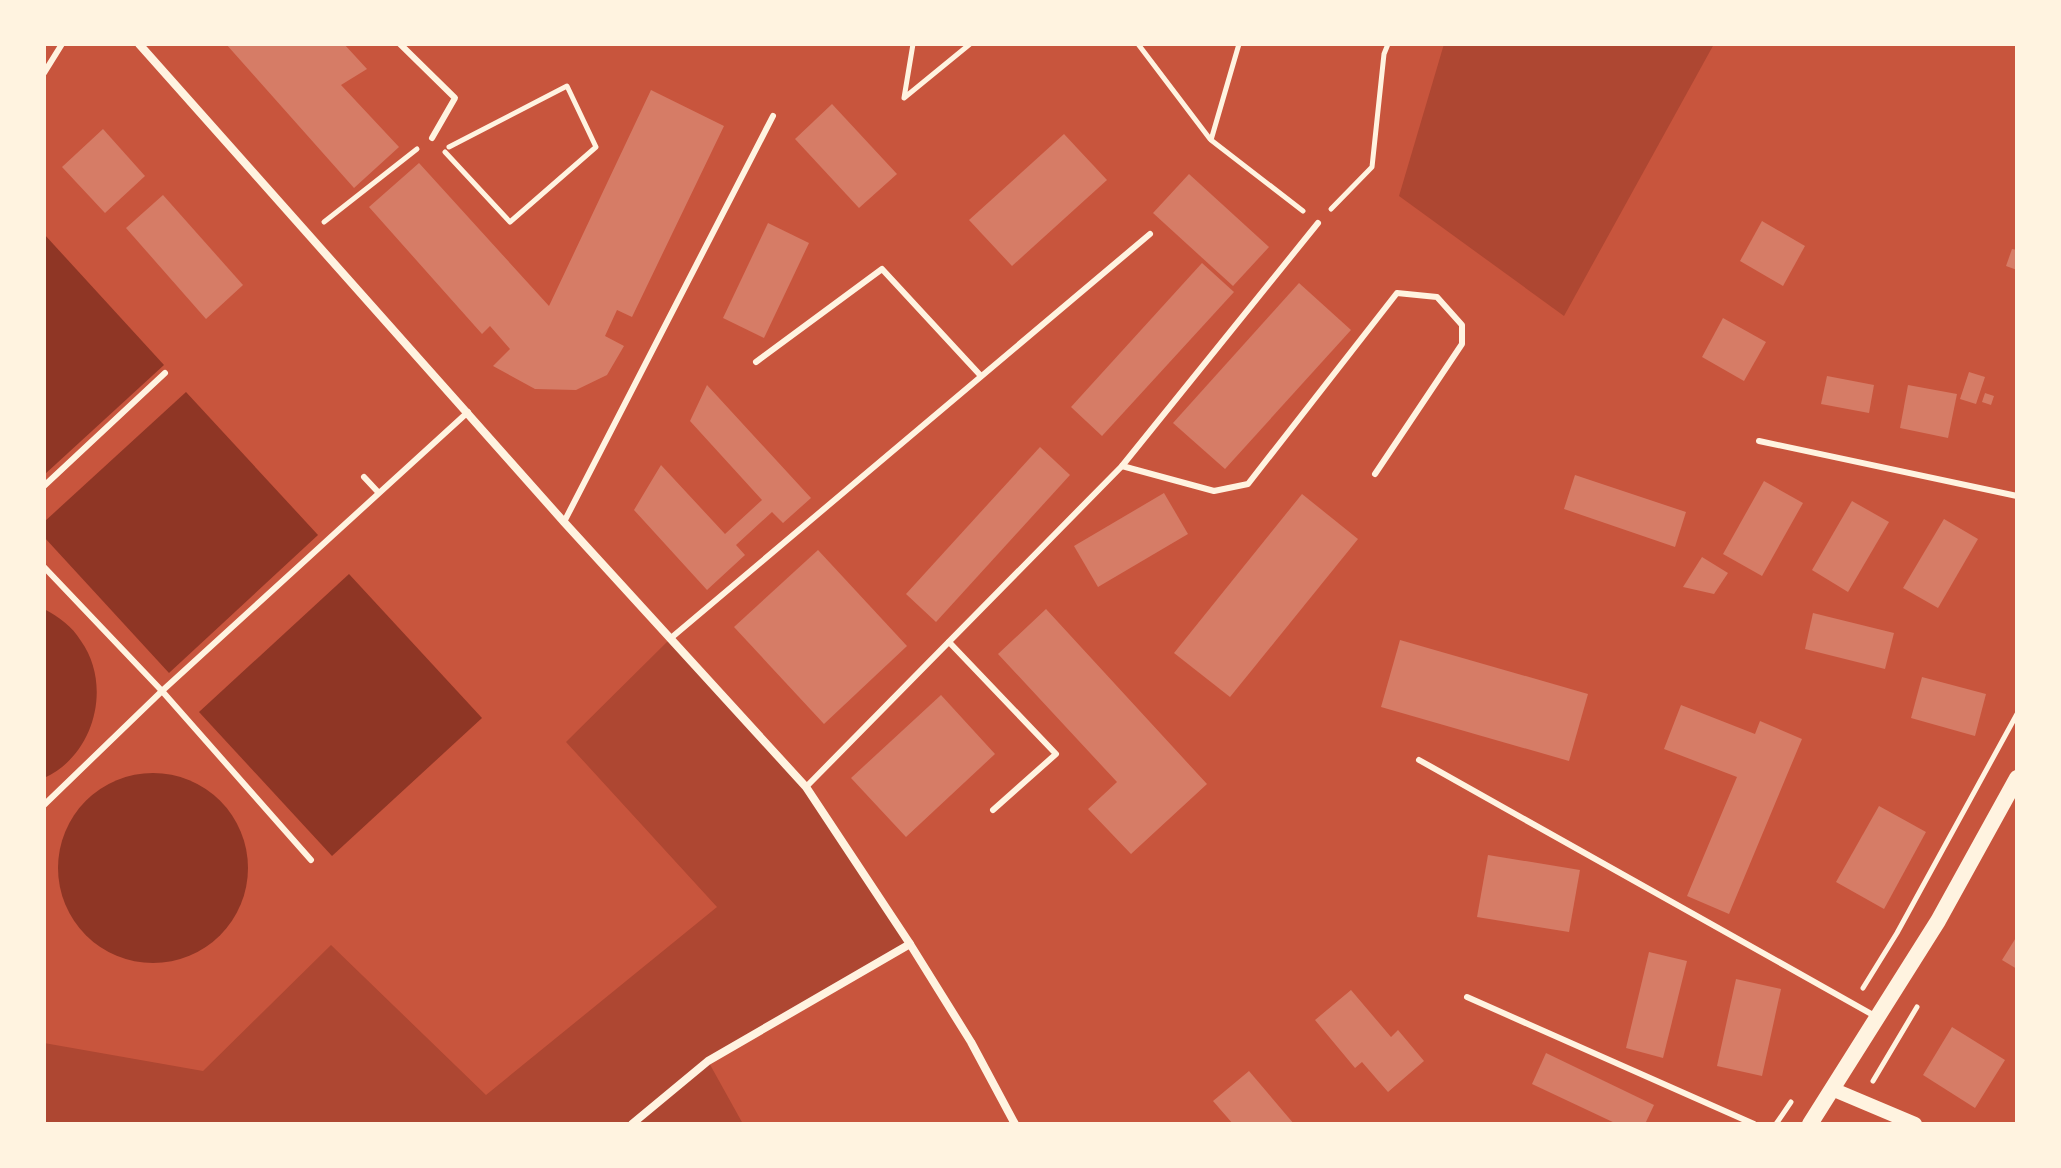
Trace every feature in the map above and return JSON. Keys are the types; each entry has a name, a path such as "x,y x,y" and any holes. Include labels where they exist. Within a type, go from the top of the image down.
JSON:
{"main road":[{"path":"1810,1124 1938,921 2017,778"}],"street":[{"path":"139,44 564,522 806,787 971,1042 1015,1124"},
{"path":"632,1124 708,1061 910,944"},
{"path":"1832,1089 1915,1124"}],"lane":[{"path":"44,73 62,44"},
{"path":"400,44 455,98 432,138"},
{"path":"564,522 773,116"},
{"path":"806,787 1122,466 1318,223"},
{"path":"671,638 1150,234"},
{"path":"756,362 882,269 981,376"},
{"path":"1122,466 1214,491 1248,484 1397,293 1437,297 1462,325 1462,344 1375,474"},
{"path":"44,486 165,373"},
{"path":"44,805 162,691 468,412"},
{"path":"1759,441 2017,496"},
{"path":"364,477 378,492"},
{"path":"44,567 162,691 311,860"},
{"path":"949,642 1056,754 993,810"},
{"path":"1419,760 1878,1018"},
{"path":"1467,997 1754,1124"}],"path":[{"path":"913,44 904,98 970,44"},
{"path":"1138,44 1211,140 1318,223 1372,167 1384,54 1388,44"},
{"path":"1211,140 1239,44"},
{"path":"308,235 432,138 443,150 510,222 596,147 567,86 443,150"},
{"path":"1853,1003 1897,933 2017,714"}],"shaded area":[{"path":"1444,44 1714,44 1564,316 1399,196"},
{"path":"44,234 164,365 44,475"},
{"path":"186,392 318,535 169,673 44,537 44,522"},
{"path":"349,574 482,718 332,856 199,712"},
{"path":"44,609 65,622 81,641 91,659 97,698 86,737 75,754 61,768 44,778"},
{"path":"671,638 806,787 910,944 708,1061 743,1124 44,1124 44,1043 203,1071 331,945 486,1095 717,907 566,742"},
{"path":"153,773 189,780 220,801 241,832 248,868 241,904 220,935 189,956 153,963 117,956 86,935 65,904 58,868 65,832 86,801 117,780"}],"building":[{"path":"226,44 344,44 367,69 341,85 399,147 354,188"},
{"path":"651,90 724,126 632,317 617,310 605,336 624,346 607,375 576,390 535,389 493,366 510,349 490,326 482,334 369,207 419,163 549,306"},
{"path":"832,104 897,174 859,208 795,139"},
{"path":"103,129 145,176 105,213 62,167"},
{"path":"1064,134 1107,180 1012,266 969,220"},
{"path":"1189,174 1269,247 1233,286 1153,213"},
{"path":"163,195 243,285 206,319 126,228"},
{"path":"1762,221 1805,246 1783,286 1740,261"},
{"path":"768,223 809,243 764,338 723,318"},
{"path":"2012,249 2017,250 2017,270 2006,266"},
{"path":"1202,263 1234,292 1102,436 1071,407"},
{"path":"1299,283 1351,330 1225,469 1173,423"},
{"path":"1723,318 1766,342 1744,381 1702,357"},
{"path":"1969,372 1985,377 1976,404 1960,399"},
{"path":"1827,376 1874,385 1869,413 1821,404"},
{"path":"707,385 811,498 783,523 772,512 736,545 745,555 707,590 634,510 661,465 725,534 762,500 690,421"},
{"path":"1908,385 1957,394 1948,438 1900,428"},
{"path":"1985,393 1994,396 1991,405 1982,402"},
{"path":"1040,447 1070,475 936,622 906,594"},
{"path":"1575,475 1686,512 1675,547 1564,509"},
{"path":"1764,481 1803,503 1762,576 1723,554"},
{"path":"1164,493 1188,534 1098,587 1074,546"},
{"path":"1302,494 1358,539 1230,697 1174,653"},
{"path":"1852,501 1889,522 1848,592 1812,570"},
{"path":"1944,519 1978,539 1938,608 1903,588"},
{"path":"818,550 907,646 824,724 734,627"},
{"path":"1702,557 1728,573 1714,594 1683,587"},
{"path":"1046,609 1207,784 1131,854 1088,809 1117,782 998,654"},
{"path":"1813,613 1894,633 1885,669 1805,649"},
{"path":"1400,640 1588,694 1569,761 1381,707"},
{"path":"1922,677 1986,694 1975,736 1911,718"},
{"path":"941,695 995,754 906,837 851,778"},
{"path":"1681,705 1755,734 1760,721 1802,739 1729,914 1687,896 1737,777 1664,749"},
{"path":"1879,806 1926,832 1884,909 1836,882"},
{"path":"1488,855 1580,870 1569,932 1477,917"},
{"path":"2017,936 2017,969 2002,960"},
{"path":"1649,952 1687,961 1663,1058 1626,1048"},
{"path":"1736,979 1781,989 1762,1076 1717,1066"},
{"path":"1351,990 1391,1037 1398,1030 1424,1061 1388,1092 1362,1062 1355,1068 1315,1020"},
{"path":"1952,1027 2005,1060 1975,1108 1923,1075"},
{"path":"1546,1053 1654,1105 1645,1124 1617,1124 1532,1084"},
{"path":"1249,1071 1294,1124 1233,1124 1213,1101"}]}
